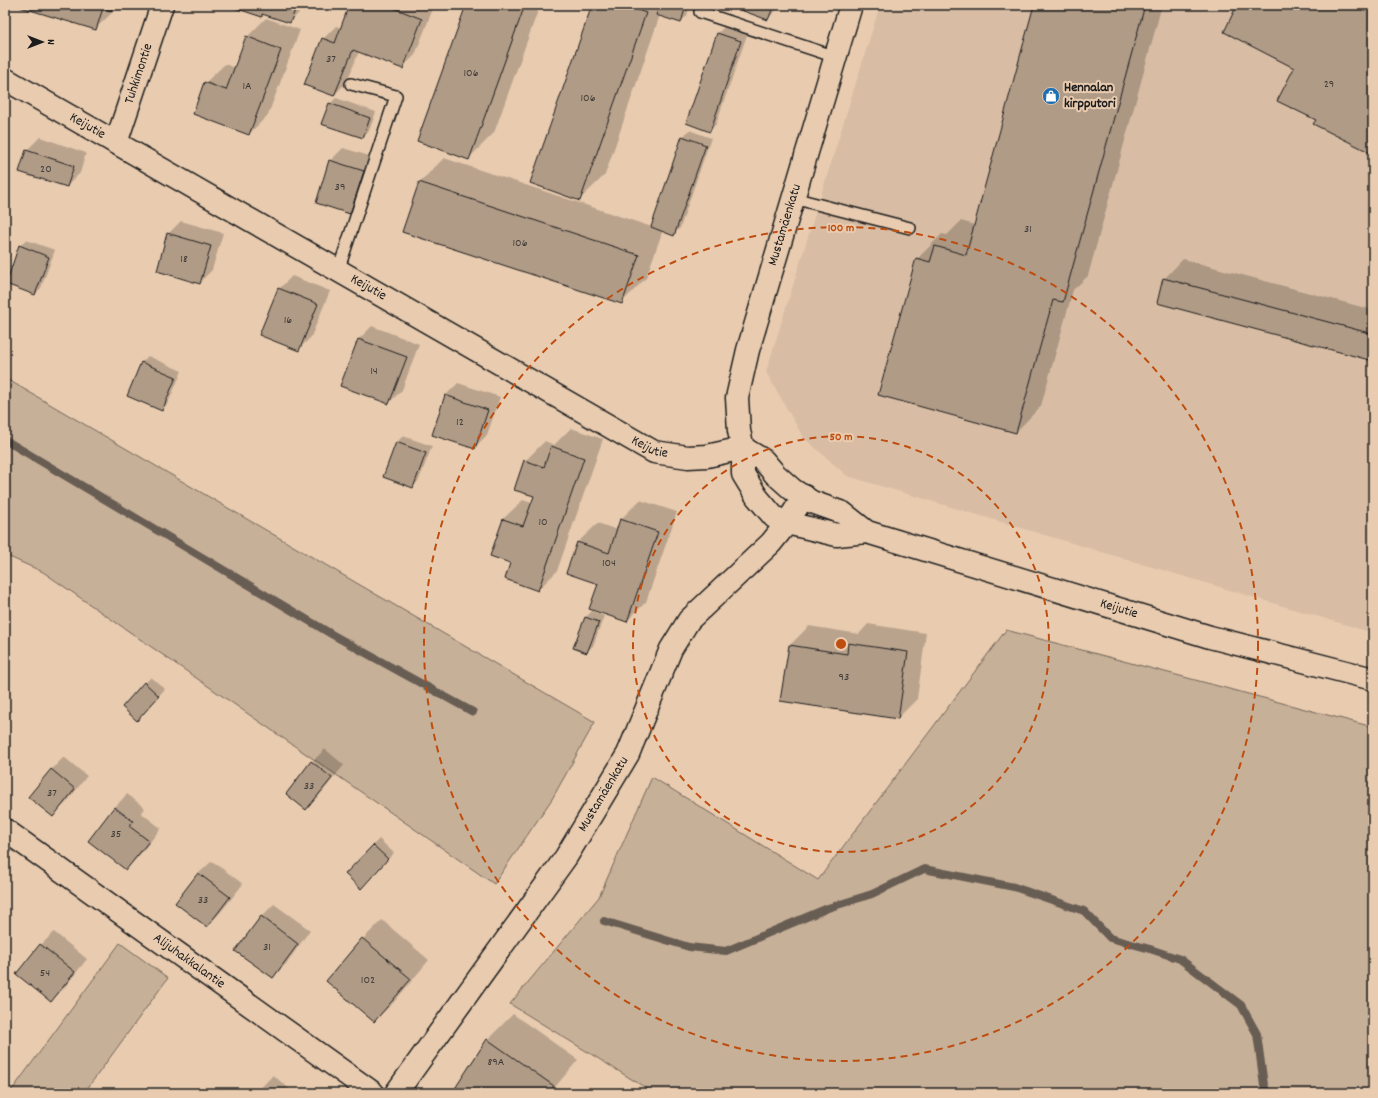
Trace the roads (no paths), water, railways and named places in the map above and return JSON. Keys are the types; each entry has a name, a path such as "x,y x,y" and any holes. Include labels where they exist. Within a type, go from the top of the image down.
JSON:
{"street":[{"name":"Tuhkimontie","path":"116,143 162,5"},
{"name":"Mustamäenkatu","path":"743,448 737,398 748,350 851,5"},
{"name":"Keijutie","path":"5,79 654,452 688,457 707,456 743,448 763,460 775,474 793,490 812,502 843,513 867,532 1210,637 1373,679"},
{"name":"Keijutie","path":"743,448 743,474 757,497 774,517 787,524 837,535 867,532"},
{"name":"Mustamäenkatu","path":"396,1093 566,856 628,754 671,650 689,620 771,543 787,524 804,496"},
{"name":"Alijuhakkalantie","path":"5,830 373,1093"}],"lane":[{"path":"702,5 700,12 836,56"},
{"path":"338,271 396,96 351,84"},
{"path":"793,198 910,228"}],"waterway":[{"path":"5,440 333,635 473,712"},
{"path":"604,921 689,947 726,951 828,908 872,894 924,869 1014,887 1084,911 1110,938 1180,959 1241,1005 1257,1034 1264,1085 1267,1093"}],"place":[{"name":"Hennalan kirpputori","path":"1051,96"}]}
